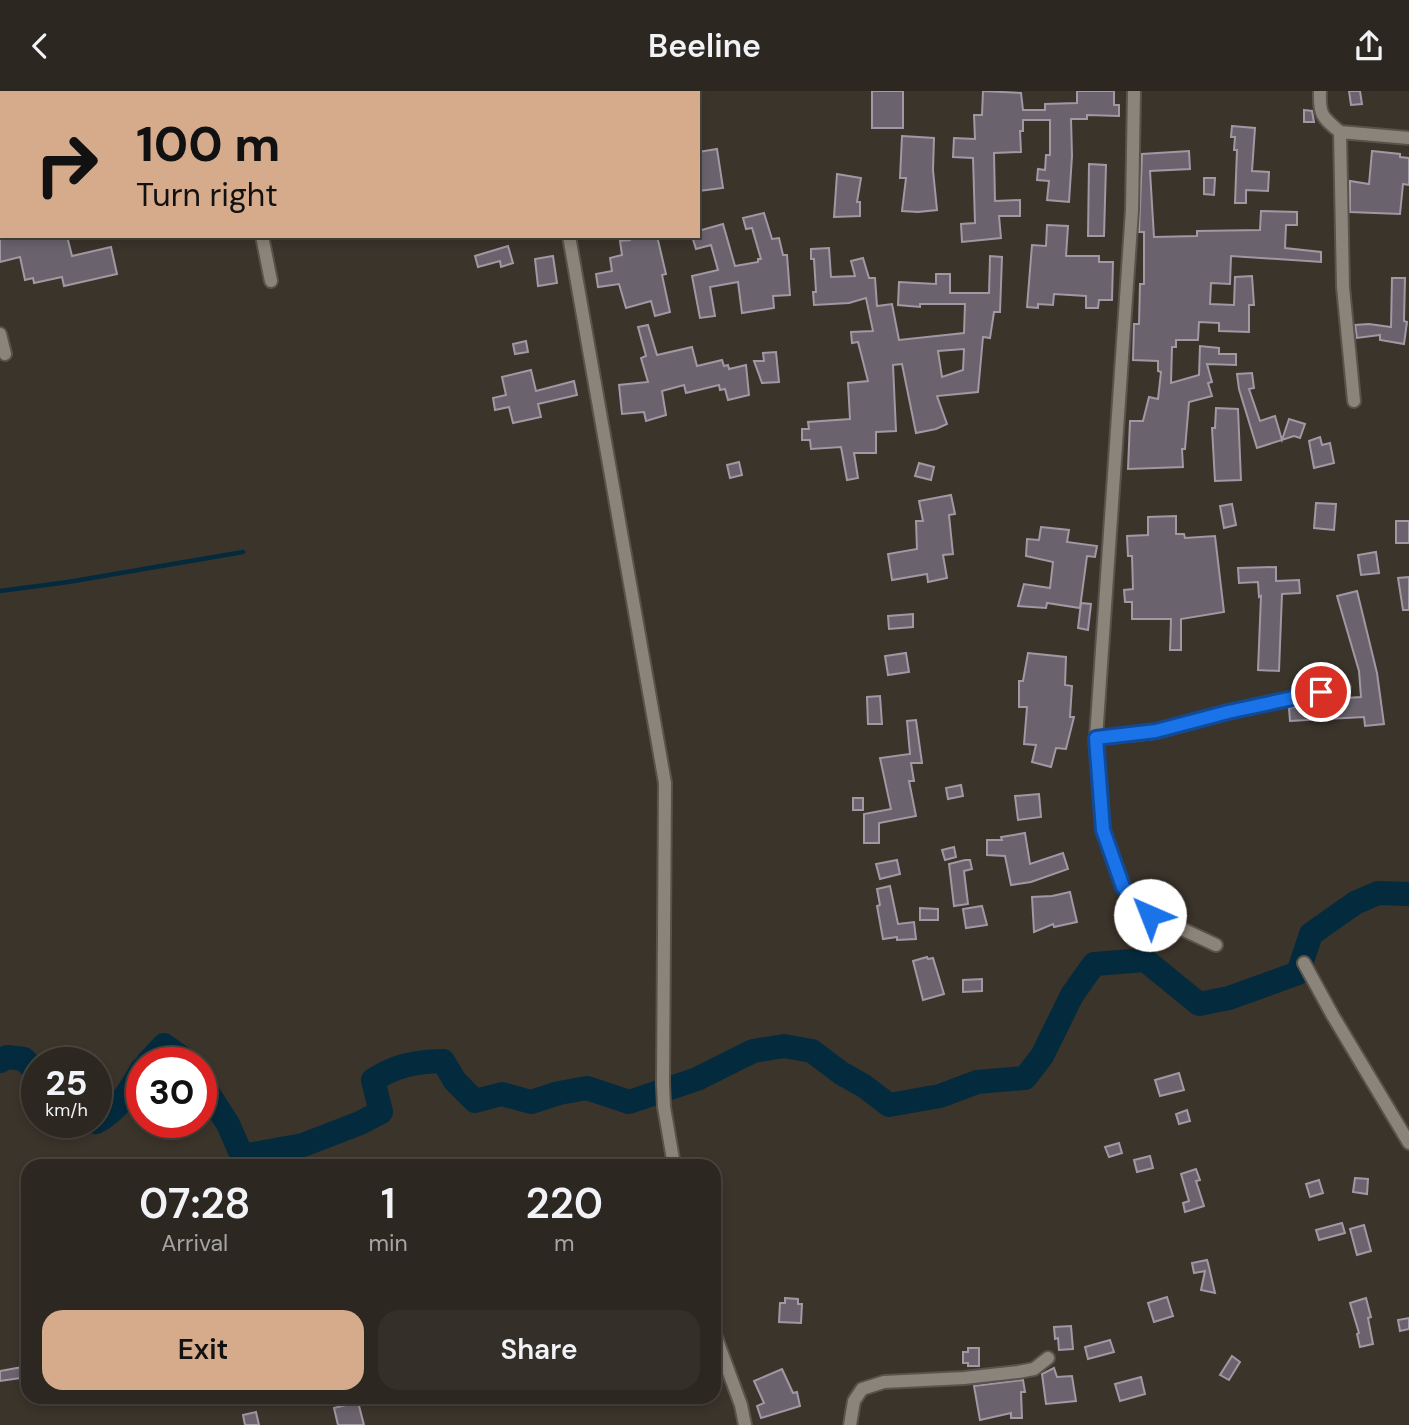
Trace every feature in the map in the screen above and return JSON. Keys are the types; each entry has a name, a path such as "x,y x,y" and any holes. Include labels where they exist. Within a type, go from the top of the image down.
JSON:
{"street":[{"path":"1134,91 1132,210 1096,738 1103,830 1123,887 1150,915 1216,945"},
{"path":"1320,91 1319,111 1340,132 1409,138"},
{"path":"1340,132 1343,287 1354,401"},
{"path":"262,238 271,281"},
{"path":"569,238 664,783 663,1084 673,1159"},
{"path":"0,334 5,354"},
{"path":"1096,738 1156,731 1344,687"},
{"path":"1304,963 1409,1143"},
{"path":"721,1351 741,1405 745,1425"},
{"path":"850,1425 854,1401 862,1389 884,1382 1018,1372 1034,1369 1048,1358"}],"building":[{"path":"872,91 903,91 903,128 872,128"},
{"path":"983,91 1021,93 1023,110 1045,110 1045,104 1077,103 1077,91 1114,91 1114,105 1119,105 1119,116 1087,115 1087,119 1071,119 1069,202 1047,200 1049,181 1037,180 1038,169 1045,170 1046,155 1050,155 1050,120 1023,120 1023,131 1020,131 1021,152 994,153 995,201 1020,200 1020,216 999,216 1001,238 962,242 961,224 975,223 973,158 953,157 954,138 975,139 974,115 982,115"},
{"path":"1349,91 1360,91 1362,104 1351,105"},
{"path":"1304,110 1312,111 1314,122 1304,122"},
{"path":"1232,126 1255,128 1252,171 1269,172 1268,191 1246,190 1246,203 1235,203 1237,150 1234,150 1235,137 1231,137"},
{"path":"902,136 934,138 933,170 937,210 902,211 906,178 900,178"},
{"path":"717,149 723,188 700,191 700,152"},
{"path":"1189,151 1190,169 1150,171 1154,237 1197,236 1197,231 1260,230 1261,211 1297,212 1297,225 1286,225 1285,248 1321,252 1321,262 1231,256 1230,284 1211,283 1210,304 1234,305 1235,277 1252,276 1254,305 1249,305 1249,332 1219,331 1219,323 1199,322 1198,340 1176,340 1176,347 1172,347 1171,383 1199,375 1200,346 1219,348 1219,354 1236,354 1236,365 1207,364 1212,382 1208,383 1212,396 1189,402 1185,449 1182,449 1183,467 1128,469 1130,421 1143,421 1149,397 1158,399 1161,372 1158,371 1158,361 1133,360 1134,324 1139,324 1140,284 1144,284 1144,232 1139,232 1142,154"},
{"path":"1372,151 1400,154 1400,157 1409,158 1409,185 1403,184 1400,214 1350,212 1350,181 1369,184"},
{"path":"1089,164 1106,165 1104,236 1088,236"},
{"path":"837,174 861,178 857,202 860,202 860,216 834,217"},
{"path":"1204,178 1215,178 1214,195 1204,194"},
{"path":"764,213 772,239 779,238 783,255 787,255 790,295 773,296 774,308 742,313 738,282 710,287 715,316 700,318 692,276 718,270 711,245 696,249 693,238 700,238 700,230 723,224 735,266 758,262 758,259 761,259 752,228 746,229 743,218"},
{"path":"1047,225 1068,226 1066,256 1099,256 1099,262 1113,262 1112,300 1099,300 1098,308 1086,308 1086,296 1054,294 1053,305 1038,304 1038,308 1027,307 1032,245 1046,246"},
{"path":"0,238 68,238 72,256 111,247 117,274 64,286 62,277 34,283 33,278 25,280 20,257 0,262"},
{"path":"657,238 666,274 662,275 670,312 655,316 651,301 626,308 619,284 598,287 596,274 612,271 610,258 622,255 620,241"},
{"path":"508,246 513,263 501,267 500,261 478,267 475,256"},
{"path":"829,248 831,277 855,276 851,261 863,258 869,278 875,278 877,306 892,304 899,340 964,333 965,304 920,304 920,307 898,305 899,282 936,284 936,274 950,274 950,293 989,293 990,256 1002,257 1000,312 994,312 990,338 983,337 978,392 937,396 947,424 916,433 902,364 893,365 896,431 876,432 876,453 854,453 858,478 847,480 841,447 811,449 810,440 802,440 802,429 809,429 808,422 850,419 848,383 868,381 858,342 852,343 851,332 873,331 866,298 849,303 814,305 813,292 816,292 811,249","holes":["964,349 963,370 942,377 938,351"]},
{"path":"553,256 557,283 538,286 535,259"},
{"path":"1392,278 1405,278 1404,321 1407,322 1404,344 1380,340 1380,335 1357,338 1355,325 1391,327"},
{"path":"648,325 657,355 692,347 697,366 722,360 724,366 728,365 729,369 746,365 749,395 728,400 725,389 720,390 719,385 686,393 684,385 662,391 666,415 646,421 644,412 622,414 619,385 648,382 641,358 646,356 638,327"},
{"path":"526,341 528,352 515,354 513,344"},
{"path":"776,352 779,382 762,383 754,361 764,361 763,353"},
{"path":"531,370 536,391 574,381 577,395 538,404 541,417 513,423 509,407 495,410 493,398 506,395 502,377"},
{"path":"1252,373 1254,388 1249,389 1260,421 1275,416 1282,440 1257,448 1237,374"},
{"path":"1216,408 1238,409 1241,480 1215,481 1212,428 1215,428"},
{"path":"1289,419 1305,424 1300,438 1294,436 1282,440"},
{"path":"1320,437 1322,445 1330,443 1334,463 1314,468 1309,441"},
{"path":"739,462 742,475 730,478 727,465"},
{"path":"919,463 934,467 931,480 915,476"},
{"path":"951,495 955,514 949,515 953,554 943,555 947,578 928,582 927,574 892,580 888,554 917,549 916,521 923,521 919,501"},
{"path":"1316,503 1336,504 1334,530 1314,528"},
{"path":"1232,504 1236,525 1224,528 1220,506"},
{"path":"1176,516 1176,534 1184,534 1185,538 1215,536 1224,612 1181,619 1181,650 1170,650 1171,619 1132,619 1132,602 1125,602 1124,590 1133,589 1132,556 1128,556 1127,536 1148,535 1148,517"},
{"path":"1396,521 1409,521 1409,543 1396,543"},
{"path":"1041,527 1069,530 1067,542 1097,546 1095,557 1087,556 1080,608 1047,603 1046,608 1018,606 1024,584 1050,588 1053,562 1026,556 1027,539 1039,540"},
{"path":"1376,552 1379,573 1361,575 1358,555"},
{"path":"1276,567 1276,581 1299,580 1300,593 1282,594 1279,671 1258,670 1261,596 1259,597 1258,582 1239,583 1238,568"},
{"path":"1409,577 1409,610 1403,610 1398,578"},
{"path":"1357,591 1377,673 1384,724 1365,726 1364,717 1290,721 1289,708 1330,699 1361,697 1359,671 1337,596"},
{"path":"1081,603 1091,604 1088,630 1078,628"},
{"path":"913,614 913,627 889,629 888,616"},
{"path":"906,653 909,672 888,675 885,656"},
{"path":"1028,653 1066,657 1065,685 1072,686 1070,717 1074,717 1066,749 1056,748 1051,767 1032,762 1036,745 1024,744 1027,707 1019,707 1019,681 1023,681"},
{"path":"880,696 882,724 868,724 867,697"},
{"path":"916,720 922,763 911,763 914,781 909,781 916,816 879,823 879,843 864,843 864,814 891,809 880,758 910,754 907,721"},
{"path":"961,785 963,796 948,799 946,788"},
{"path":"1039,794 1041,817 1018,820 1015,796"},
{"path":"853,798 863,798 863,810 853,810"},
{"path":"1025,833 1030,864 1063,853 1068,869 1031,882 1011,885 1005,856 987,855 987,840 1002,840 1001,837"},
{"path":"954,847 956,857 945,860 942,850"},
{"path":"897,860 900,874 880,879 876,864"},
{"path":"970,860 972,869 964,871 968,904 954,906 949,864"},
{"path":"890,886 898,924 914,922 916,939 883,939 877,889"},
{"path":"1070,892 1077,922 1054,927 1053,924 1034,932 1032,897"},
{"path":"982,906 987,925 966,928 963,909"},
{"path":"920,908 938,909 938,920 920,920"},
{"path":"933,958 944,994 923,1000 913,961"},
{"path":"982,979 982,991 963,992 963,980"},
{"path":"1179,1073 1184,1090 1160,1096 1155,1080"},
{"path":"1187,1110 1190,1121 1179,1124 1176,1114"},
{"path":"1119,1143 1122,1153 1109,1157 1105,1147"},
{"path":"1150,1156 1153,1168 1137,1172 1134,1160"},
{"path":"1196,1169 1200,1180 1196,1181 1204,1206 1185,1212 1183,1203 1189,1201 1181,1174"},
{"path":"1355,1178 1368,1179 1367,1194 1353,1192"},
{"path":"1319,1180 1323,1193 1310,1197 1306,1184"},
{"path":"1342,1223 1345,1233 1319,1240 1316,1230"},
{"path":"1364,1225 1371,1251 1357,1255 1350,1229"},
{"path":"1207,1260 1215,1293 1201,1290 1205,1271 1194,1273 1192,1263"},
{"path":"1167,1297 1173,1316 1154,1322 1148,1303"},
{"path":"785,1298 798,1299 798,1304 802,1304 801,1323 779,1322 780,1303 785,1303"},
{"path":"1366,1298 1373,1344 1360,1347 1359,1333 1350,1303"},
{"path":"1409,1318 1409,1329 1400,1331 1398,1320"},
{"path":"1071,1326 1073,1349 1059,1350 1054,1327"},
{"path":"1110,1340 1114,1352 1088,1359 1085,1347"},
{"path":"968,1348 979,1348 979,1366 963,1363 963,1352 968,1352"},
{"path":"1232,1356 1240,1362 1229,1380 1220,1375"},
{"path":"21,1367 21,1378 0,1381 0,1371"},
{"path":"1054,1368 1057,1377 1072,1376 1076,1401 1046,1404 1042,1374"},
{"path":"782,1369 793,1393 797,1392 800,1406 761,1418 757,1406 764,1403 754,1381"},
{"path":"1141,1377 1145,1394 1120,1401 1115,1384"},
{"path":"1023,1380 1025,1392 1021,1392 1022,1418 1011,1418 1011,1413 980,1420 974,1386"},
{"path":"359,1404 364,1425 338,1425 334,1408"},
{"path":"256,1412 259,1425 245,1425 243,1415"}],"waterway":[{"path":"0,591 243,552"},
{"path":"217,1107 242,1156 303,1145 381,1112 373,1080 414,1063 443,1061 455,1081 475,1101 502,1094 531,1102 587,1088 629,1102 697,1079 753,1051 784,1046 812,1051 889,1105 940,1096 977,1082 1025,1078 1042,1056 1072,995 1094,964 1145,960 1199,1004 1229,998 1298,973 1311,934 1355,903 1378,893 1409,894"},
{"path":"162,1047 167,1047"},
{"path":"0,1061 7,1057 21,1059"},
{"path":"112,1110 126,1095"}],"route":[{"path":"1150,915 1123,887 1103,830 1096,738 1156,731 1321,692"}]}
